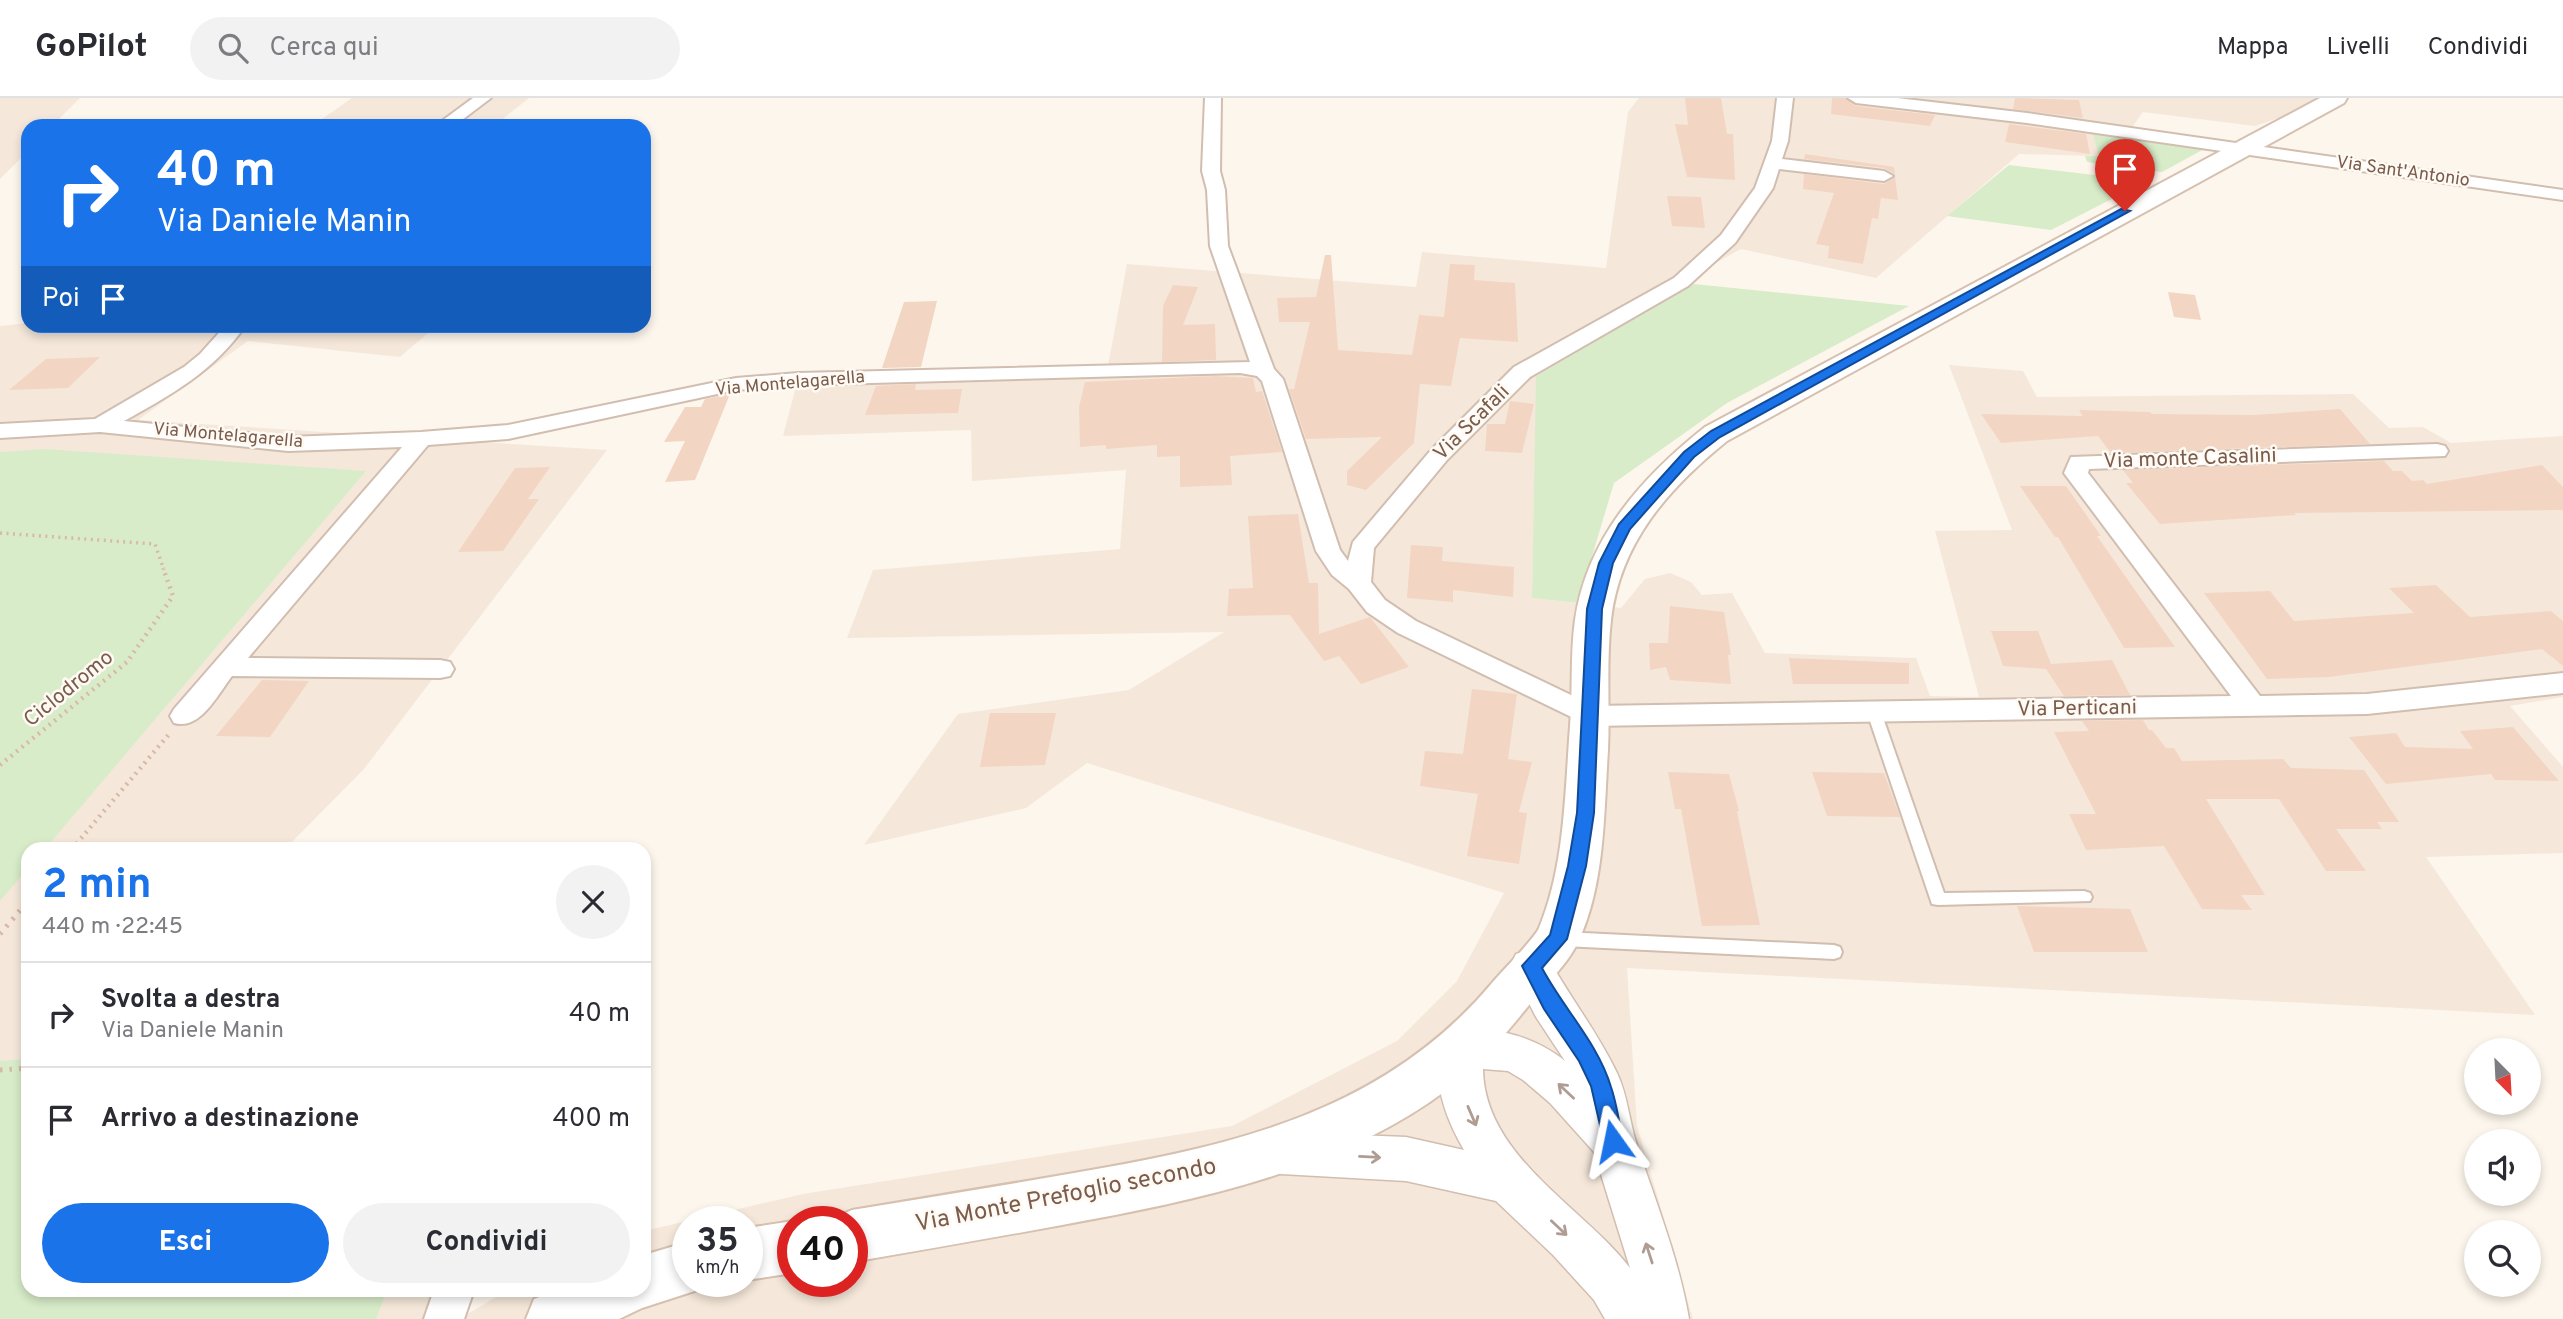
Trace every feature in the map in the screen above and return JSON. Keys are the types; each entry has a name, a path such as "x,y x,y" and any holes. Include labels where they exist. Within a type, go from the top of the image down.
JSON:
{"main road":[{"name":"Via Monte Prefoglio secondo","path":"868,1234 1122,1190 1278,1153 1347,1123 1400,1095 1461,1050 1505,1006 1545,952 1577,866 1585,813 1595,609 1606,563 1623,527 1689,455 1716,434 2336,98"},
{"path":"651,1280 672,1273"},
{"path":"554,1319 606,1297"}],"street":[{"path":"453,119 482,98"},
{"path":"1213,98 1212,171 1219,246 1241,315 1264,371 1272,379 1328,551 1376,606 1407,627 1590,716"},
{"name":"Via Scafali","path":"1358,583 1362,547 1439,455 1522,372 1681,282 1728,239 1764,187 1780,141 1785,98"},
{"path":"1856,98 2027,118 2242,149"},
{"name":"Via Sant'Antonio","path":"2242,149 2563,195"},
{"path":"1773,163 1884,176"},
{"path":"100,425 174,384 204,363 222,346 230,333"},
{"name":"Via Montelagarella","path":"0,431 100,425 288,444 421,439 508,432 736,384 784,380 1240,367 1264,371"},
{"path":"184,716 421,439"},
{"name":"Via monte Casalini","path":"2253,706 2076,473 2079,462 2437,451"},
{"path":"225,667 440,669"},
{"name":"Via Perticani","path":"1590,716 2367,704 2563,683"},
{"path":"1545,952 1550,1004 1586,1055 1601,1086 1613,1141 1658,1279 1664,1319"},
{"path":"1613,1141 1571,1094 1531,1060 1509,1052 1461,1050 1461,1085 1470,1118 1509,1182 1570,1238 1611,1283 1634,1319"},
{"path":"1278,1153 1406,1159 1509,1182"},
{"path":"444,1319 452,1297"}],"lane":[{"path":"1874,712 1938,899 2084,897"},
{"path":"1545,952 1834,952"}],"path":[{"name":"Ciclodromo","path":"0,533 155,544 173,596 127,662 0,765"},
{"path":"78,842 184,716"},
{"path":"0,934 21,909"},
{"path":"0,1070 21,1069"}],"shaded area":[{"path":"0,98 80,98 59,119 21,119 21,158 0,179"},
{"path":"352,98 529,98 503,119 322,119"},
{"path":"1639,98 2337,98 2255,126 2143,112 2128,133 2099,156 2019,154 1876,278 1741,249 1537,363 1532,598 1621,608 1645,579 1670,573 1691,582 1702,595 1732,593 1765,653 1916,658 1930,696 1979,697 1935,531 2012,530 1949,365 2023,371 2037,397 2353,394 2389,428 2423,427 2451,443 2563,436 2563,697 2510,706 2563,767 2563,853 2426,857 2535,1015 1627,968 1637,1126 1693,1319 459,1319 496,1297 651,1297 651,1229 672,1224 672,1297 763,1297 763,1206 751,1206 803,1194 1232,1126 1397,1041 1457,981 1504,893 1087,763 1026,808 864,845 958,714 1129,690 1224,632 847,638 873,570 1120,549 1126,470 972,481 971,430 783,436 798,379 1107,371 1127,264 1416,287 1422,252 1606,268 1628,112"},
{"path":"21,324 21,333 428,333 400,357 248,341 138,420 607,450 364,769 292,842 21,842 21,1297 460,1297 452,1319 0,1319 0,326"}],"green space":[{"path":"2092,131 2206,148 2162,172 2087,162 2085,156 2099,156"},
{"path":"2009,165 2147,181 2051,230 1947,216"},
{"path":"1694,284 1909,306 1727,403 1614,483 1578,603 1532,598 1536,376"},
{"path":"45,449 366,471 51,842 21,842 21,876 0,901 0,452"},
{"path":"21,1060 21,1297 384,1297 376,1319 0,1319 0,1061"}],"building":[{"path":"1685,98 1721,98 1727,134 1733,134 1735,180 1687,177 1675,124 1688,125"},
{"path":"1832,98 1846,98 1856,106 1935,115 1930,126 1831,114"},
{"path":"2015,98 2079,100 2083,118 2013,109"},
{"path":"2009,124 2086,134 2090,154 2005,142"},
{"path":"1805,154 1894,167 1895,174 1884,168 1804,159"},
{"path":"1804,174 1884,184 1895,177 1898,200 1881,198 1878,219 1872,218 1863,264 1828,258 1829,246 1816,244 1834,193 1803,189"},
{"path":"1667,196 1701,197 1705,228 1672,226"},
{"path":"1325,255 1331,255 1338,350 1412,355 1419,315 1444,317 1450,264 1475,265 1474,280 1515,283 1518,342 1460,338 1451,386 1420,384 1414,443 1366,490 1347,485 1347,471 1382,437 1306,439 1289,389 1294,389 1310,322 1279,322 1277,298 1316,297"},
{"path":"1173,285 1198,287 1183,325 1215,324 1216,360 1162,362 1163,306"},
{"path":"2168,292 2195,295 2201,320 2174,317"},
{"path":"937,301 921,367 882,368 904,302"},
{"path":"100,357 68,388 9,390 46,359"},
{"path":"1216,376 1253,378 1256,392 1262,391 1282,452 1230,456 1232,485 1180,487 1180,456 1157,457 1157,445 1106,449 1106,445 1080,447 1079,407 1085,382"},
{"path":"916,384 915,390 962,389 958,413 865,415 876,386"},
{"path":"730,394 695,480 665,482 685,441 664,442 685,407 701,407 705,399"},
{"path":"1510,401 1534,404 1522,453 1485,451 1487,424 1505,424"},
{"path":"2340,409 2370,444 2111,453 2098,436 2001,443 1981,414 2083,416 2079,410 2254,415"},
{"path":"2384,461 2393,471 2402,471 2412,481 2423,480 2427,484 2542,465 2563,487 2563,510 2294,513 2296,515 2160,524 2126,483 2133,483 2123,470"},
{"path":"550,467 528,499 539,499 503,551 458,552 515,468"},
{"path":"2020,486 2066,486 2101,536 2097,536 2175,647 2124,648 2058,537 2055,537"},
{"path":"1298,514 1309,583 1318,583 1319,634 1370,617 1409,667 1361,684 1339,656 1324,661 1290,615 1227,616 1229,589 1253,588 1248,516"},
{"path":"1411,545 1443,547 1442,561 1514,567 1513,597 1453,590 1453,602 1407,598"},
{"path":"2436,585 2470,617 2551,611 2563,621 2563,666 2542,649 2329,677 2267,679 2204,593 2270,591 2294,621 2414,613 2389,588"},
{"path":"1670,606 1724,612 1731,655 1728,655 1731,684 1670,680 1666,667 1650,670 1649,643 1668,643"},
{"path":"1991,631 2038,631 2051,664 2112,660 2130,695 2064,696 2046,669 2003,666"},
{"path":"1789,658 1909,663 1909,684 1793,684"},
{"path":"262,680 309,681 270,737 216,736"},
{"path":"1472,689 1517,694 1508,759 1532,762 1519,812 1527,813 1519,864 1467,856 1478,794 1420,786 1425,751 1463,754"},
{"path":"990,713 1056,713 1045,765 980,767"},
{"path":"2143,720 2166,748 2174,748 2182,761 2283,759 2291,768 2364,770 2399,822 2377,822 2382,829 2336,829 2366,871 2326,871 2279,799 2206,799 2265,895 2241,895 2252,910 2202,909 2164,846 2086,850 2069,814 2096,814 2054,732 2089,731 2082,721"},
{"path":"2513,727 2559,781 2495,780 2491,774 2386,784 2349,737 2396,733 2405,747 2473,749 2460,731"},
{"path":"1668,772 1729,774 1739,811 1760,925 1702,926 1681,809 1675,809"},
{"path":"1812,772 1884,773 1900,817 1827,816"},
{"path":"2017,906 2130,909 2148,952 2034,952"}],"route":[{"path":"1613,1141 1601,1086 1586,1055 1550,1004 1531,966 1558,939 1577,866 1585,813 1595,609 1606,563 1623,527 1662,481 1716,434 2125,211"}]}
